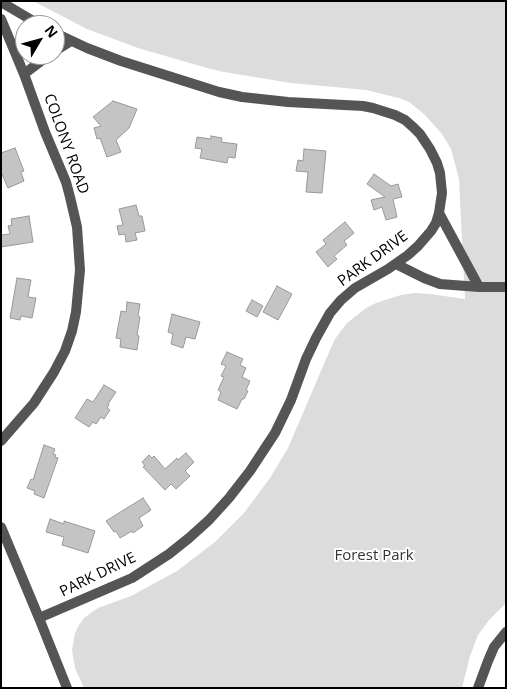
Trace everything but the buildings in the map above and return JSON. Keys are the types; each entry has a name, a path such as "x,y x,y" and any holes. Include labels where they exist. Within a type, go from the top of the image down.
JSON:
{"street":[{"path":"1,2 23,15"},
{"name":"COLONY ROAD","path":"1,19 66,182 79,242 80,270 78,298 72,331 65,351 34,403 1,441"},
{"name":"PARK DRIVE","path":"38,618 132,578 169,554 209,520 250,471 275,433 291,400 306,359 330,313 341,300 356,288 396,264 418,246 436,223 442,193 440,173 430,149 420,134 405,120 395,115 363,106 288,102 242,97 219,92 121,61 65,38"},
{"path":"65,45 71,41"},
{"path":"24,74 36,65"},
{"path":"439,213 479,287"},
{"path":"396,264 440,284 506,287"},
{"path":"1,527 67,688"},
{"path":"478,688 494,647 506,632"}],"green space":[{"name":"Forest Park","path":"33,1 506,1 506,603 489,620 478,635 470,656 462,688 84,688 75,668 72,650 75,633 84,618 98,608 131,596 177,571 215,542 244,513 270,478 288,448 335,339 347,323 366,308 401,295 415,293 465,299 459,179 451,149 442,134 425,115 409,102 366,90 291,83 207,68 138,48 87,29 65,18 65,15 60,15"}]}
